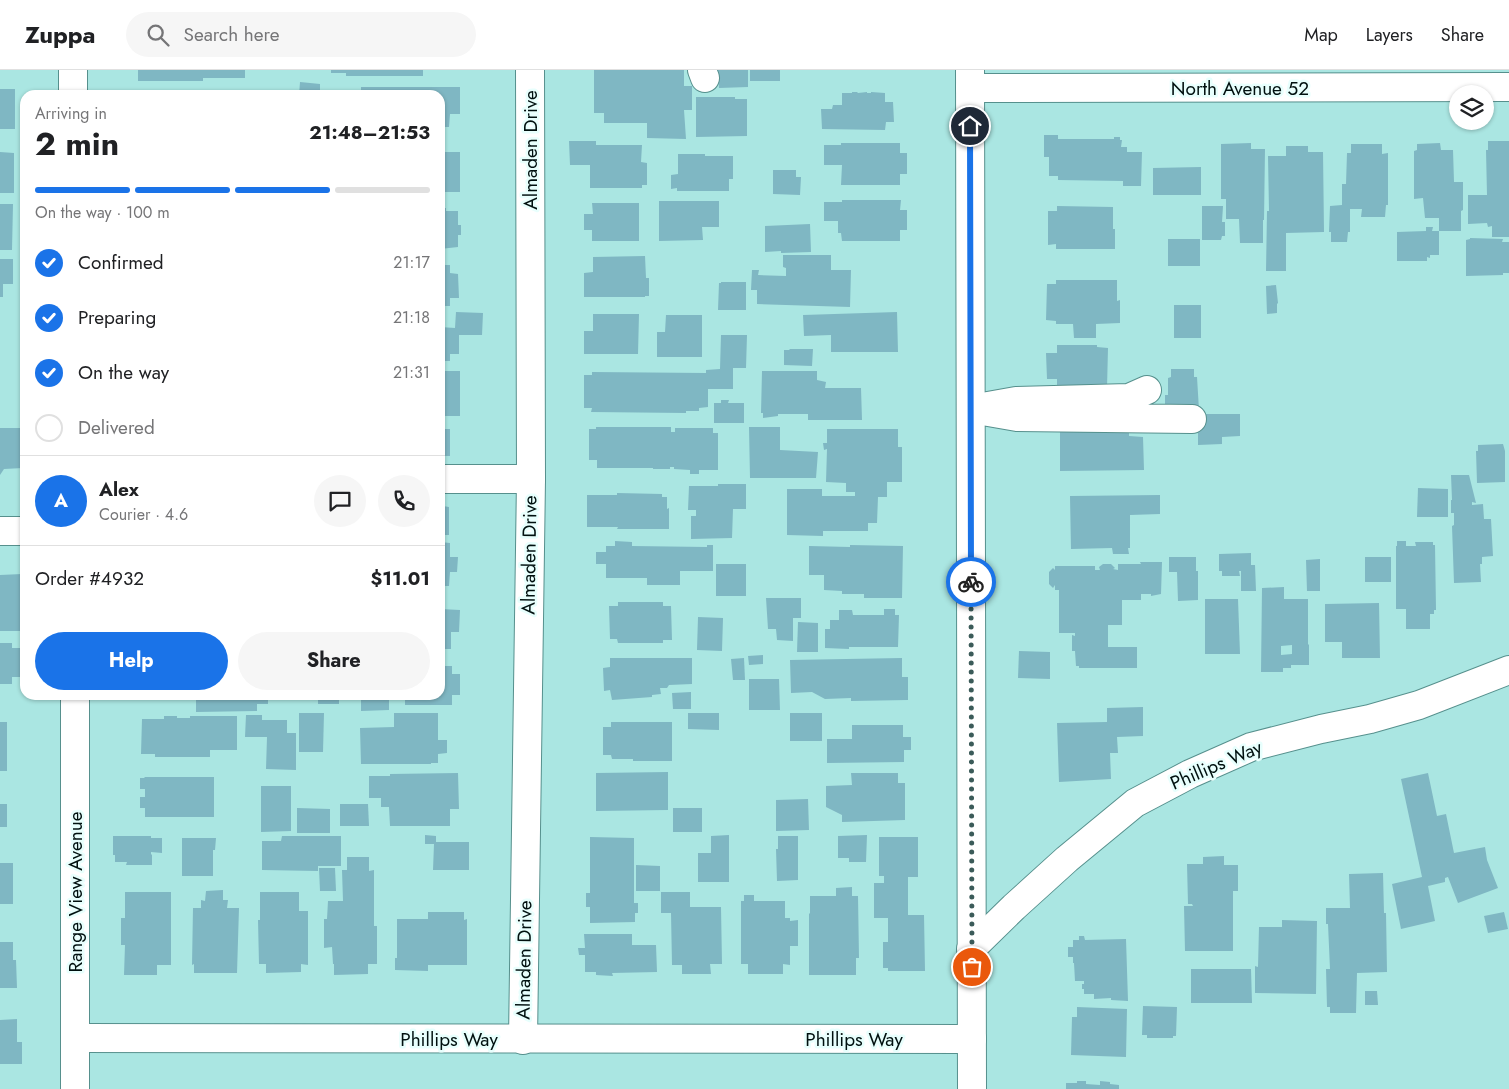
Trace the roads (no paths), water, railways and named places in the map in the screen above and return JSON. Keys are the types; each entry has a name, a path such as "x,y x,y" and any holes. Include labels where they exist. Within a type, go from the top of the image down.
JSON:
{"street":[{"path":"73,70 73,90"},
{"name":"Almaden Drive","path":"523,1040 530,479 530,70"},
{"path":"970,79 972,1089"},
{"name":"North Avenue 52","path":"970,79 1509,88"},
{"path":"971,409 1016,401 1130,398 1147,390"},
{"path":"971,409 1017,417 1192,419"},
{"path":"445,478 530,479"},
{"path":"0,531 20,531"},
{"name":"Phillips Way","path":"972,949 1021,900 1067,859 1136,803 1190,774 1251,747 1370,720 1419,705 1509,670"},
{"name":"Range View Avenue","path":"75,700 75,1089"},
{"name":"Phillips Way","path":"76,1038 523,1040 972,1039"}]}
